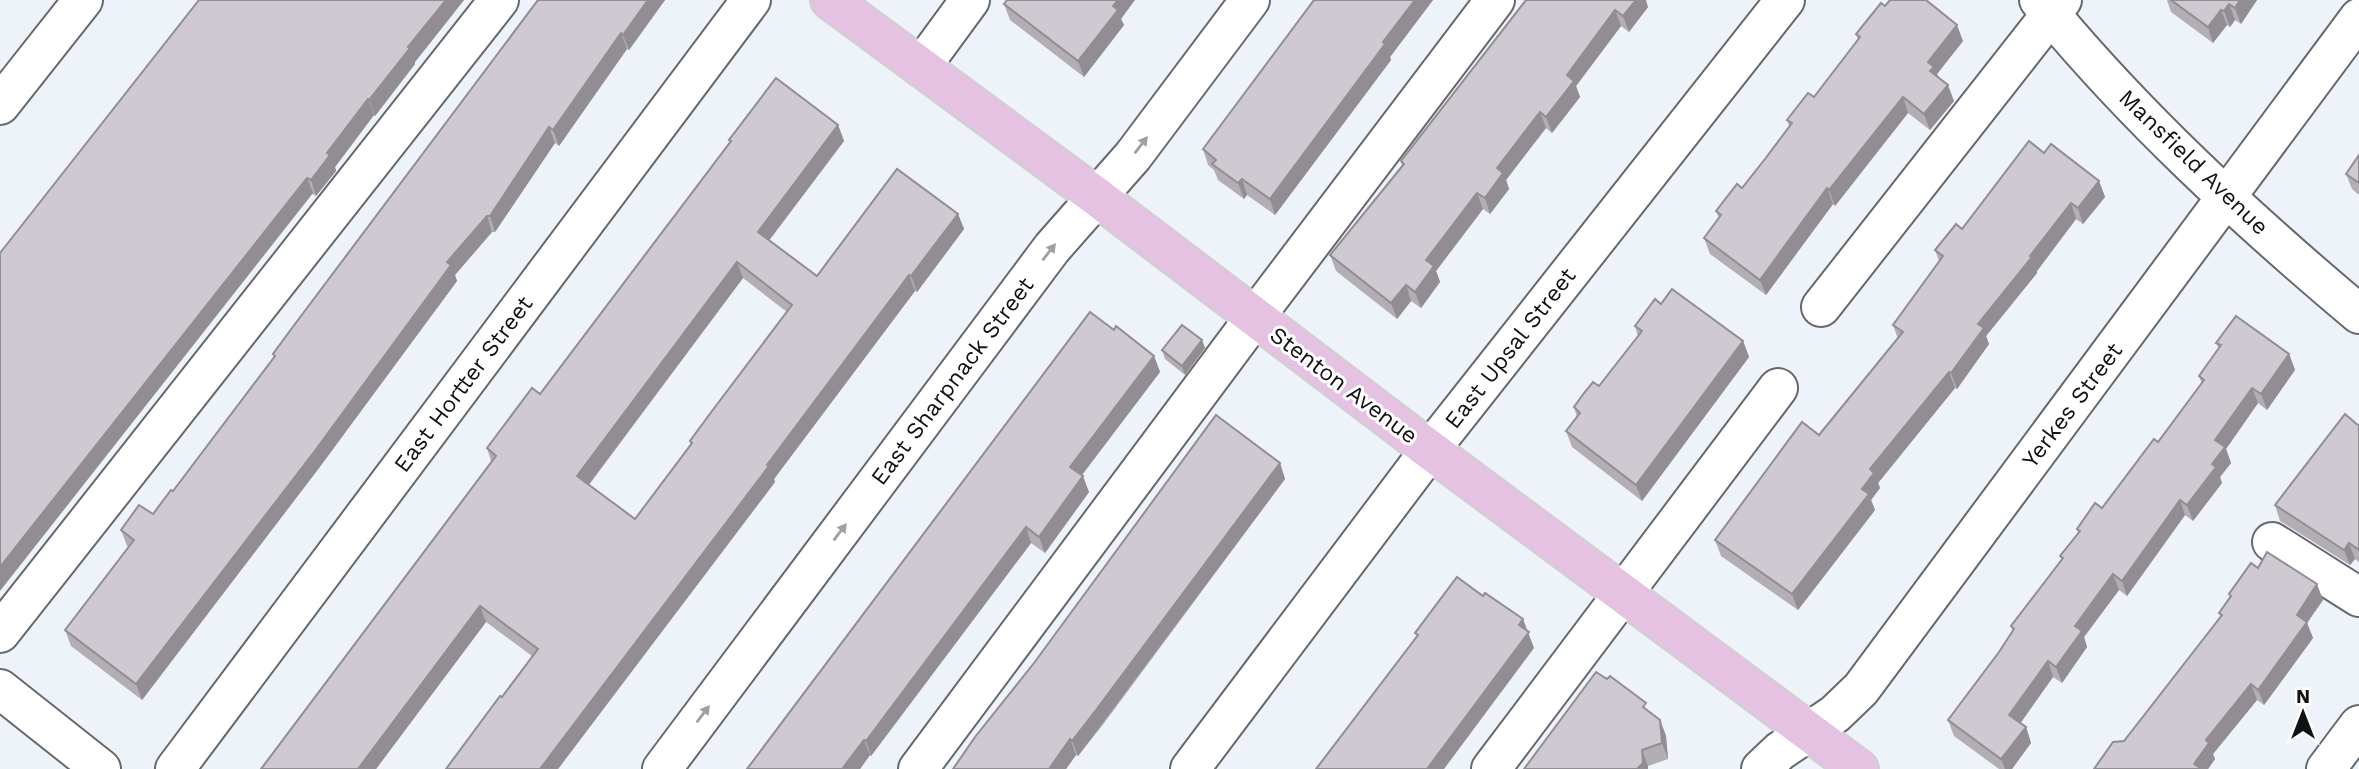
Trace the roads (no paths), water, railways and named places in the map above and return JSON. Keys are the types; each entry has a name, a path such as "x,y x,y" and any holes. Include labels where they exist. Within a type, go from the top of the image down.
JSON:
{"main road":[{"name":"Stenton Avenue","path":"830,0 1859,769"}],"street":[{"path":"0,105 83,0"},
{"path":"0,633 499,0"},
{"name":"East Hortter Street","path":"175,769 751,0"},
{"path":"920,67 970,0"},
{"name":"East Sharpnack Street","path":"663,769 1052,248 1133,156 1250,0"},
{"path":"918,769 1495,0"},
{"name":"East Upsal Street","path":"1190,769 1430,450 1785,0"},
{"path":"1821,307 2051,5"},
{"name":"Mansfield Avenue","path":"2051,5 2123,95 2227,197 2359,314"},
{"name":"Yerkes Street","path":"1761,769 1780,751 1835,714 1861,689 2359,18"},
{"path":"1491,769 1778,388"},
{"path":"2272,542 2359,597"},
{"path":"0,689 101,769"},
{"path":"2326,769 2359,725"}]}
